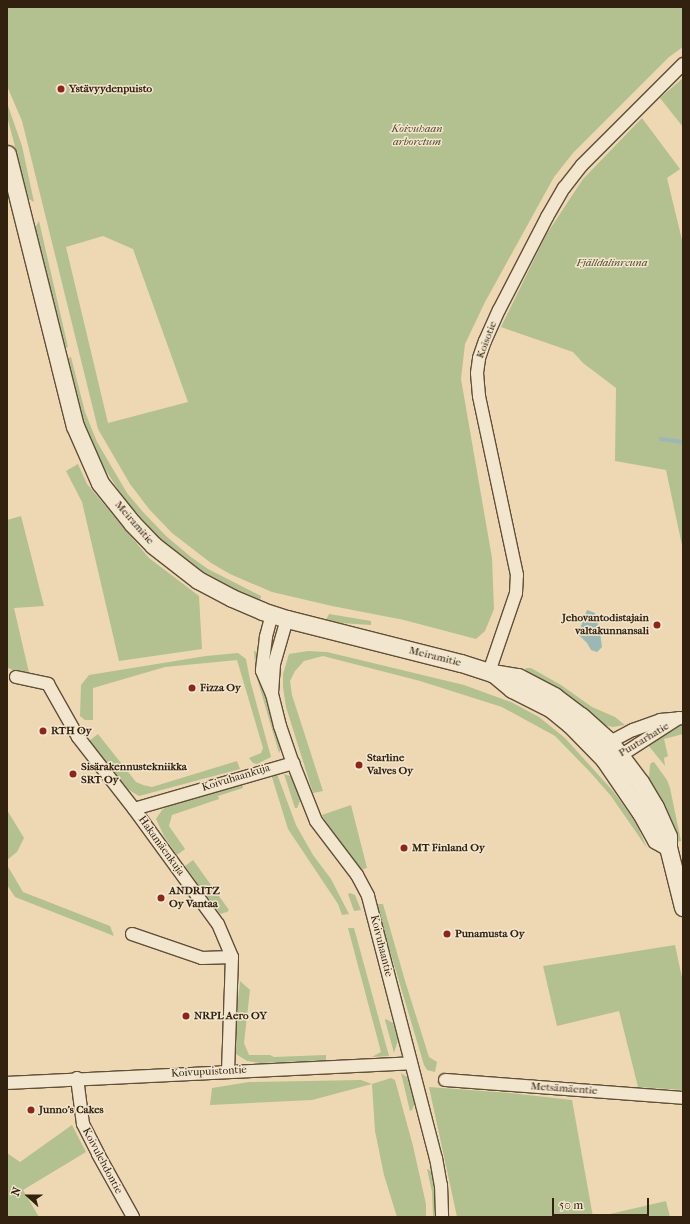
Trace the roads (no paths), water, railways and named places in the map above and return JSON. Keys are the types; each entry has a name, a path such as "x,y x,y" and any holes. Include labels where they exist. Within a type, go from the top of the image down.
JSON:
{"main road":[{"name":"Meiramitie","path":"7,154 76,426 100,483 153,545 198,580 232,598 279,617 491,672 518,677 554,696 581,716 610,742 612,757"},
{"name":"Meiramitie","path":"491,672 512,689 550,708 612,757 640,782 655,807 668,836 668,848 683,907"}],"street":[{"name":"Koisotie","path":"491,672 516,593 517,575 479,396 477,373 479,358 499,310 547,217 564,188 582,165 683,64"},
{"name":"Koivuhaantie","path":"279,617 272,694 280,726 316,821 357,875 368,896 410,1063 436,1158 441,1185 442,1217"},
{"name":"Hakamäenkuja","path":"16,677 48,684 78,737 134,808 218,924 232,957 228,1071"},
{"name":"Puutarhatie","path":"610,742 633,730 660,720 681,718"},
{"name":"Puutarhatie","path":"612,757 681,718"},
{"name":"Koivuhaankuja","path":"134,808 293,763"},
{"path":"132,934 202,958 232,957"},
{"name":"Koivupuistontie","path":"7,1083 78,1078 410,1063"},
{"name":"Koivulehdontie","path":"78,1078 83,1124 133,1217"},
{"name":"Metsämäentie","path":"444,1080 683,1098"}],"water":[{"path":"587,610 595,613 600,633 602,647 597,652 591,650 587,643 578,634"}],"waterway":[{"path":"661,439 683,442"}],"place":[{"name":"Ystävyydenpuisto","path":"61,89"},
{"name":"Jehovantodistajain valtakunnansali","path":"657,625"},
{"name":"Fizza Oy","path":"192,688"},
{"name":"RTH Oy","path":"43,731"},
{"name":"Starline Valves Oy","path":"359,765"},
{"name":"Sisärakennustekniikka SRT Oy","path":"73,774"},
{"name":"MT Finland Oy","path":"404,848"},
{"name":"ANDRITZ Oy Vantaa","path":"161,898"},
{"name":"Punamusta Oy","path":"447,934"},
{"name":"NRPL Aero OY","path":"186,1016"},
{"name":"Junno's Cakes","path":"31,1110"}],"park label":[{"name":"Koivuhaan arboretum","path":"417,136"},
{"name":"Fjälldalinreuna","path":"612,263"}]}
